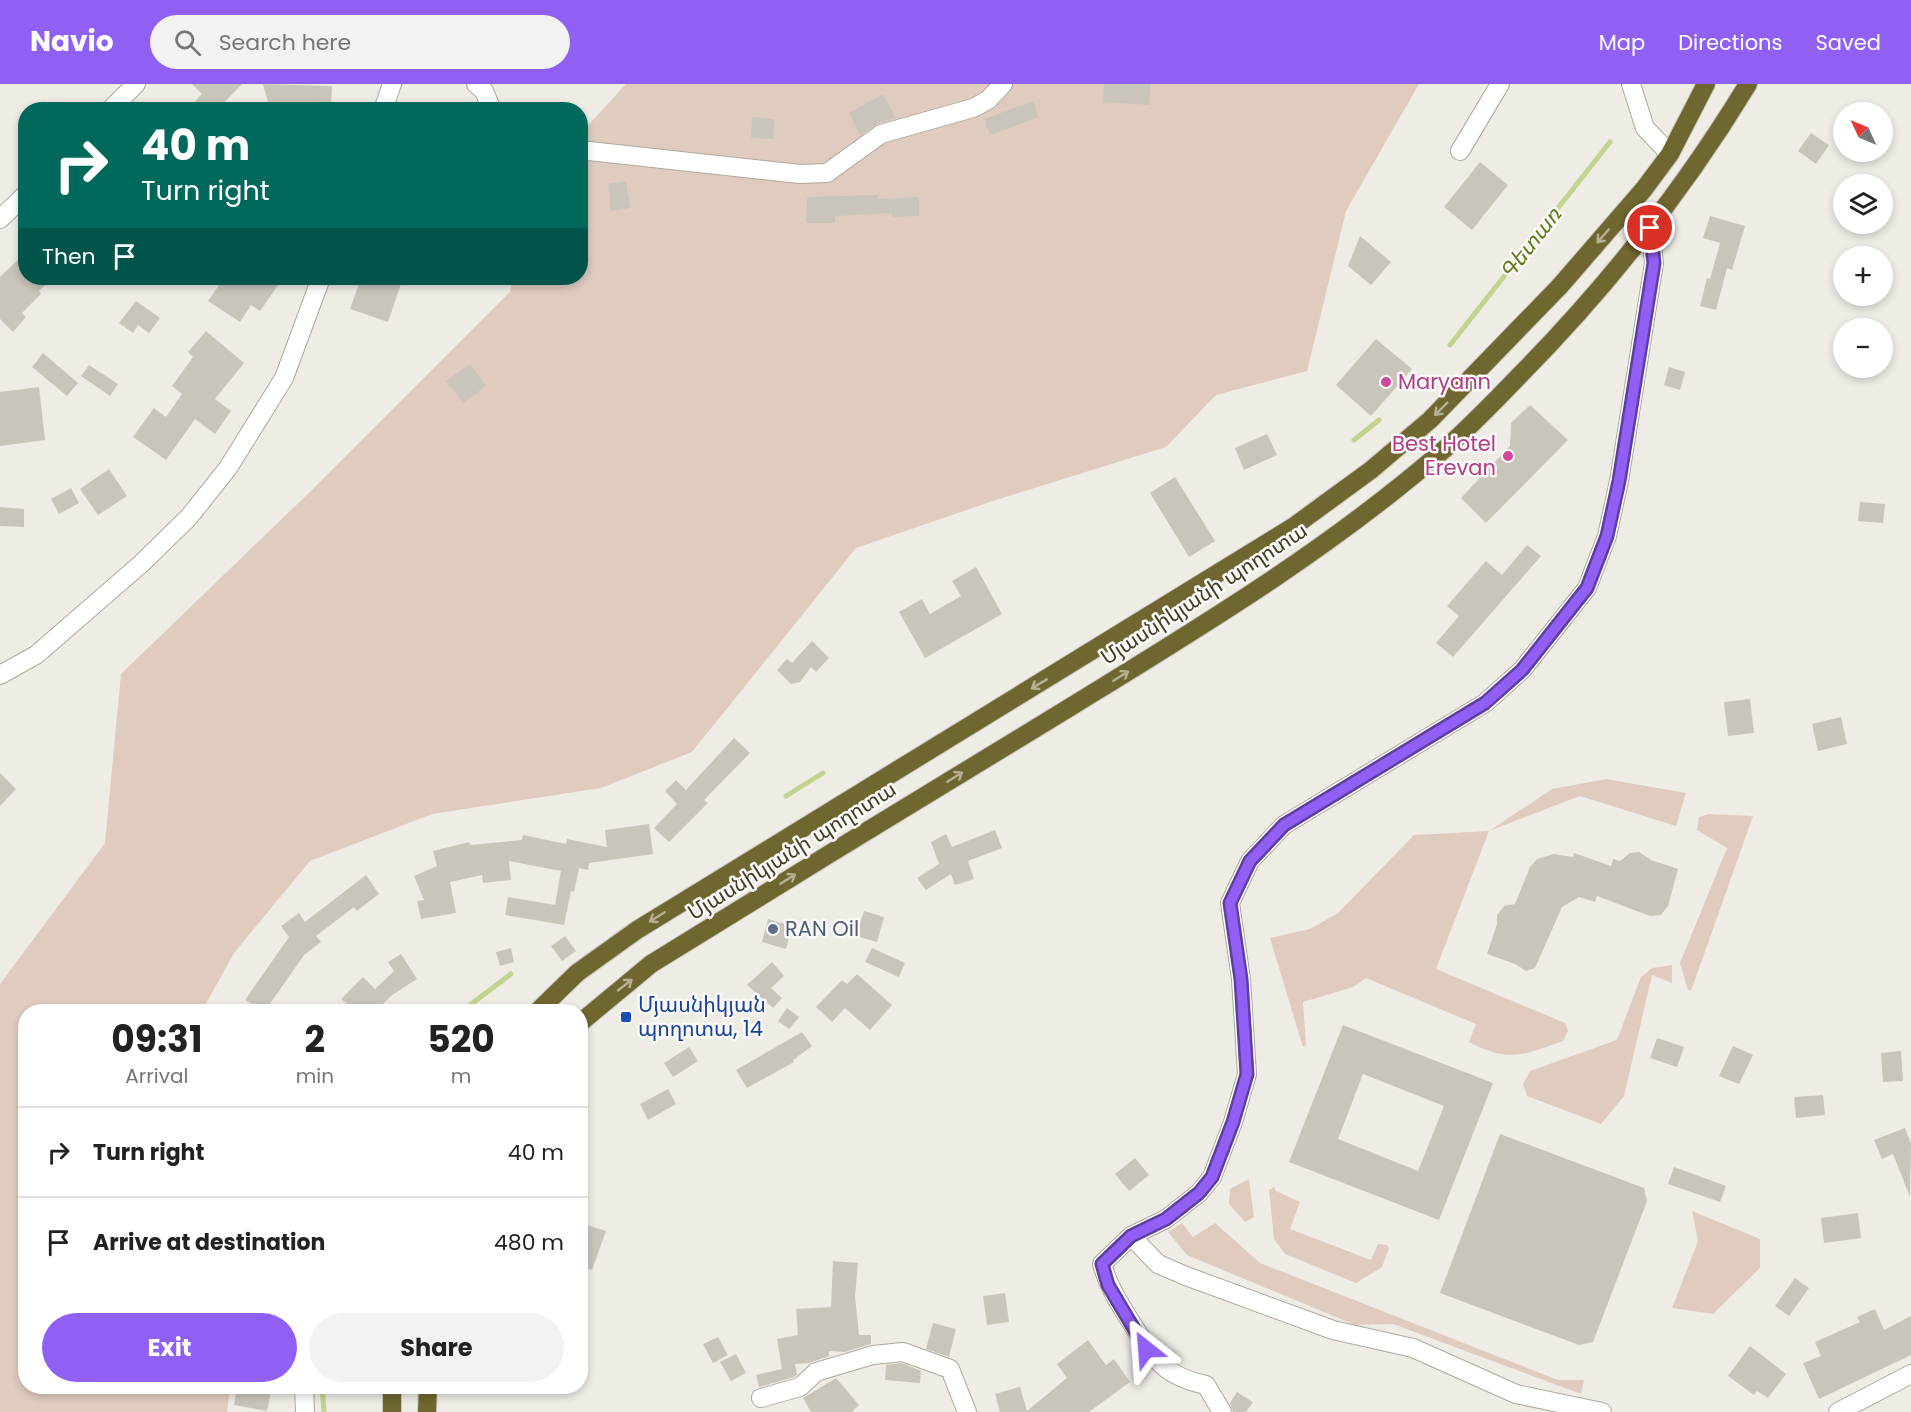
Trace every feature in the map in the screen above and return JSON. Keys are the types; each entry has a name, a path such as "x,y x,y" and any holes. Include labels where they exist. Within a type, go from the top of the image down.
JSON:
{"highway":[{"name":"Մյասնիկյանի պողոտա","path":"545,1004 577,973 637,930 1293,527 1371,470 1431,420 1537,310 1644,189 1670,154 1706,84"},
{"name":"Մյասնիկյանի պողոտա","path":"588,1016 651,964 1213,619 1330,540 1389,496 1451,444 1570,323 1650,228 1718,133 1748,84"},
{"path":"392,1394 392,1412"},
{"path":"427,1412 428,1394"}],"street":[{"path":"118,102 136,84"},
{"path":"386,102 392,84"},
{"path":"476,84 484,91 489,102"},
{"path":"588,151 800,174 827,173 881,134 973,108 988,100 1003,84"},
{"path":"1460,151 1500,84"},
{"path":"1631,84 1645,128 1670,154"},
{"path":"0,219 18,202"},
{"path":"1222,1412 1206,1385 1188,1381 1167,1370 1146,1349 1108,1285 1102,1264 1131,1236 1166,1219 1199,1193 1212,1177 1233,1122 1247,1074 1241,979 1230,903 1250,861 1284,825 1485,703 1522,670 1587,588 1607,536 1619,481 1654,263 1650,228"},
{"path":"0,675 36,655 142,562 189,517 228,468 284,378 318,285"},
{"path":"1131,1236 1158,1264 1186,1276 1333,1330 1413,1348 1516,1394 1602,1412"},
{"path":"761,1398 800,1387 816,1372 873,1355 903,1353 950,1369 967,1412"},
{"path":"1838,1412 1911,1374"},
{"path":"304,1394 305,1412"}],"shaded area":[{"path":"626,84 1419,84 1346,211 1307,371 1216,395 1166,447 993,501 856,548 692,752 601,788 432,814 310,861 234,953 206,1004 18,1004 18,1394 229,1394 227,1412 0,1412 0,984 105,843 121,674 316,486 510,292 511,285 588,285 588,125"},
{"path":"1606,779 1686,793 1676,826 1580,796 1489,831 1552,789"},
{"path":"1709,814 1753,816 1691,991 1688,990 1680,963 1727,848 1697,830 1699,817"},
{"path":"1489,831 1436,969 1565,1023 1568,1031 1563,1041 1516,1055 1495,1053 1469,1042 1476,1024 1366,978 1353,987 1303,1002 1306,1045 1303,1047 1270,938 1310,929 1338,913 1414,835"},
{"path":"1672,965 1672,983 1652,975 1624,1096 1601,1124 1527,1096 1523,1084 1530,1071 1617,1040 1641,977 1652,968"},
{"path":"1249,1179 1254,1217 1245,1222 1229,1204 1230,1189"},
{"path":"1274,1187 1276,1191 1300,1202 1290,1229 1371,1260 1378,1244 1387,1245 1389,1248 1382,1267 1356,1283 1285,1254 1274,1239 1269,1190"},
{"path":"1692,1211 1760,1239 1760,1268 1713,1314 1672,1308 1698,1241"},
{"path":"1182,1223 1193,1237 1215,1223 1260,1263 1558,1380 1584,1380 1581,1394 1393,1324 1355,1325 1187,1255 1168,1232"}],"building":[{"path":"192,84 242,84 225,102 194,102 202,94"},
{"path":"263,84 332,86 331,102 268,102"},
{"path":"1104,84 1151,84 1149,105 1103,102"},
{"path":"883,94 896,118 878,123 860,135 849,113"},
{"path":"1033,101 1039,117 990,135 984,119"},
{"path":"752,117 774,119 773,139 751,138"},
{"path":"1811,133 1829,145 1816,164 1798,151"},
{"path":"1480,162 1508,185 1472,230 1444,207"},
{"path":"626,181 630,208 611,211 608,184"},
{"path":"878,195 878,199 919,197 919,216 892,217 892,213 835,216 835,223 806,223 807,197"},
{"path":"1710,216 1745,226 1732,270 1727,268 1716,310 1700,306 1707,278 1710,279 1720,243 1703,238"},
{"path":"1360,236 1391,262 1371,285 1348,266"},
{"path":"18,260 18,285 45,285 39,291 41,294 22,313 26,317 13,332 0,319 0,277"},
{"path":"219,285 278,285 260,311 251,305 240,322 208,301"},
{"path":"359,285 401,285 388,322 350,309"},
{"path":"136,301 160,318 149,333 138,325 133,333 119,323"},
{"path":"206,331 244,363 215,399 231,411 215,434 195,419 166,460 133,437 154,408 166,417 182,394 172,386 193,357 188,352"},
{"path":"1376,339 1412,369 1371,416 1336,385"},
{"path":"43,353 78,383 67,396 32,367"},
{"path":"470,364 486,386 463,403 446,381"},
{"path":"89,365 118,384 110,396 81,376"},
{"path":"1669,367 1685,372 1680,390 1664,385"},
{"path":"39,387 45,440 0,446 0,392"},
{"path":"1530,405 1568,440 1486,523 1461,498 1510,446 1511,423"},
{"path":"1267,434 1277,455 1244,470 1235,448"},
{"path":"109,469 127,496 98,515 80,489"},
{"path":"1175,477 1215,541 1189,557 1150,493"},
{"path":"71,488 79,503 59,514 51,499"},
{"path":"1860,502 1885,504 1883,523 1858,521"},
{"path":"0,507 24,509 24,527 0,526"},
{"path":"1527,545 1541,556 1453,657 1436,643 1459,616 1447,606 1486,561 1502,575"},
{"path":"976,567 1002,614 925,658 899,612 922,599 930,614 961,596 952,581"},
{"path":"812,641 829,658 816,672 811,667 800,682 791,684 777,670 787,659 792,663"},
{"path":"1750,699 1754,733 1728,736 1724,702"},
{"path":"1841,717 1847,744 1818,751 1812,724"},
{"path":"734,738 750,753 704,800 708,803 669,842 654,828 677,804 665,791 676,780 686,790"},
{"path":"0,773 16,789 0,806"},
{"path":"649,824 653,854 589,863 588,870 579,868 574,892 571,891 564,925 505,915 508,897 555,905 561,871 509,861 511,880 483,883 482,875 450,882 456,913 421,919 417,901 424,900 414,876 437,866 433,851 469,842 470,845 522,840 523,835 566,844 567,839 607,847 605,830"},
{"path":"995,830 1002,848 968,861 974,879 955,885 951,874 926,890 917,878 939,864 931,842 946,834 952,847"},
{"path":"1639,852 1651,860 1678,869 1668,906 1661,915 1650,916 1597,896 1595,902 1579,897 1562,907 1535,968 1526,971 1515,964 1487,954 1497,924 1497,915 1504,906 1515,904 1530,867 1537,859 1554,854 1573,857 1574,853 1611,866 1613,859 1620,861 1630,853"},
{"path":"366,875 379,894 357,911 354,907 316,936 321,942 304,955 270,1004 252,1004 245,1000 289,937 281,926 299,913 305,922"},
{"path":"864,911 884,917 877,942 856,936"},
{"path":"768,919 792,926 786,949 762,942"},
{"path":"565,936 576,951 562,961 551,946"},
{"path":"511,948 514,962 500,966 496,952"},
{"path":"872,948 905,963 899,977 865,962"},
{"path":"401,954 417,979 392,995 383,1004 347,1004 341,999 363,977 375,989 394,971 388,962"},
{"path":"772,962 784,976 771,988 782,998 773,1008 747,985"},
{"path":"857,974 892,1005 870,1030 845,1008 832,1022 816,1007 842,980 847,984"},
{"path":"787,1008 799,1017 789,1029 778,1021"},
{"path":"1343,1025 1493,1083 1439,1220 1289,1162","holes":["1363,1074 1444,1106 1418,1171 1338,1139"]},
{"path":"802,1032 812,1046 793,1060 794,1062 747,1088 736,1070"},
{"path":"1657,1038 1684,1047 1677,1067 1650,1058"},
{"path":"1733,1046 1753,1055 1739,1084 1719,1076"},
{"path":"689,1047 698,1061 673,1077 664,1063"},
{"path":"1901,1051 1903,1081 1883,1082 1881,1053"},
{"path":"668,1089 676,1104 648,1120 640,1104"},
{"path":"1823,1095 1825,1115 1796,1118 1794,1097"},
{"path":"1905,1128 1911,1144 1910,1197 1893,1154 1882,1159 1874,1140"},
{"path":"1500,1134 1644,1188 1647,1201 1593,1342 1579,1345 1440,1293"},
{"path":"1135,1158 1149,1175 1129,1191 1115,1174"},
{"path":"1674,1167 1726,1186 1720,1202 1668,1184"},
{"path":"1858,1213 1861,1238 1824,1243 1821,1218"},
{"path":"588,1225 606,1231 592,1270 588,1269"},
{"path":"833,1261 858,1263 855,1296 859,1335 871,1335 871,1344 845,1352 829,1351 829,1356 809,1363 795,1364 797,1375 794,1377 759,1387 756,1375 782,1369 777,1339 798,1335 796,1309 831,1307"},
{"path":"1795,1278 1809,1288 1789,1316 1775,1306"},
{"path":"1005,1293 1009,1322 987,1325 983,1296"},
{"path":"1875,1309 1884,1330 1911,1316 1911,1355 1819,1399 1803,1363 1821,1356 1815,1342 1860,1322 1857,1317"},
{"path":"933,1323 956,1329 949,1357 926,1349"},
{"path":"718,1337 728,1355 713,1363 703,1344"},
{"path":"1088,1340 1106,1365 1114,1359 1130,1382 1089,1412 1000,1412 995,1394 1020,1387 1027,1411 1067,1378 1057,1364"},
{"path":"1750,1346 1786,1374 1768,1398 1757,1391 1754,1395 1728,1376"},
{"path":"736,1354 746,1373 731,1381 720,1362"},
{"path":"902,1363 921,1371 920,1383 885,1380 886,1365"},
{"path":"836,1378 859,1405 852,1412 811,1412 803,1398"},
{"path":"1237,1392 1253,1402 1246,1412 1233,1412 1230,1403"},
{"path":"236,1394 270,1394 267,1411 234,1405"}],"waterway":[{"name":"Գետառ","path":"1450,345 1610,142"},
{"name":"Գետառ","path":"1354,440 1379,420"},
{"name":"Գետառ","path":"786,796 823,773"},
{"name":"Գետառ","path":"471,1004 511,974"},
{"name":"Գետառ","path":"323,1394 324,1412"}],"place":[{"name":"Maryann","path":"1386,382"},
{"name":"Best Hotel Erevan","path":"1508,456"},
{"name":"RAN Oil","path":"773,929"},
{"name":"Մյասնիկյան պողոտա, 14","path":"626,1017"}],"route":[{"path":"1146,1349 1108,1285 1102,1264 1131,1236 1166,1219 1199,1193 1212,1177 1233,1122 1247,1074 1241,979 1230,903 1250,861 1284,825 1485,703 1522,670 1587,588 1607,536 1619,481 1635,369 1654,263 1650,228"}]}
